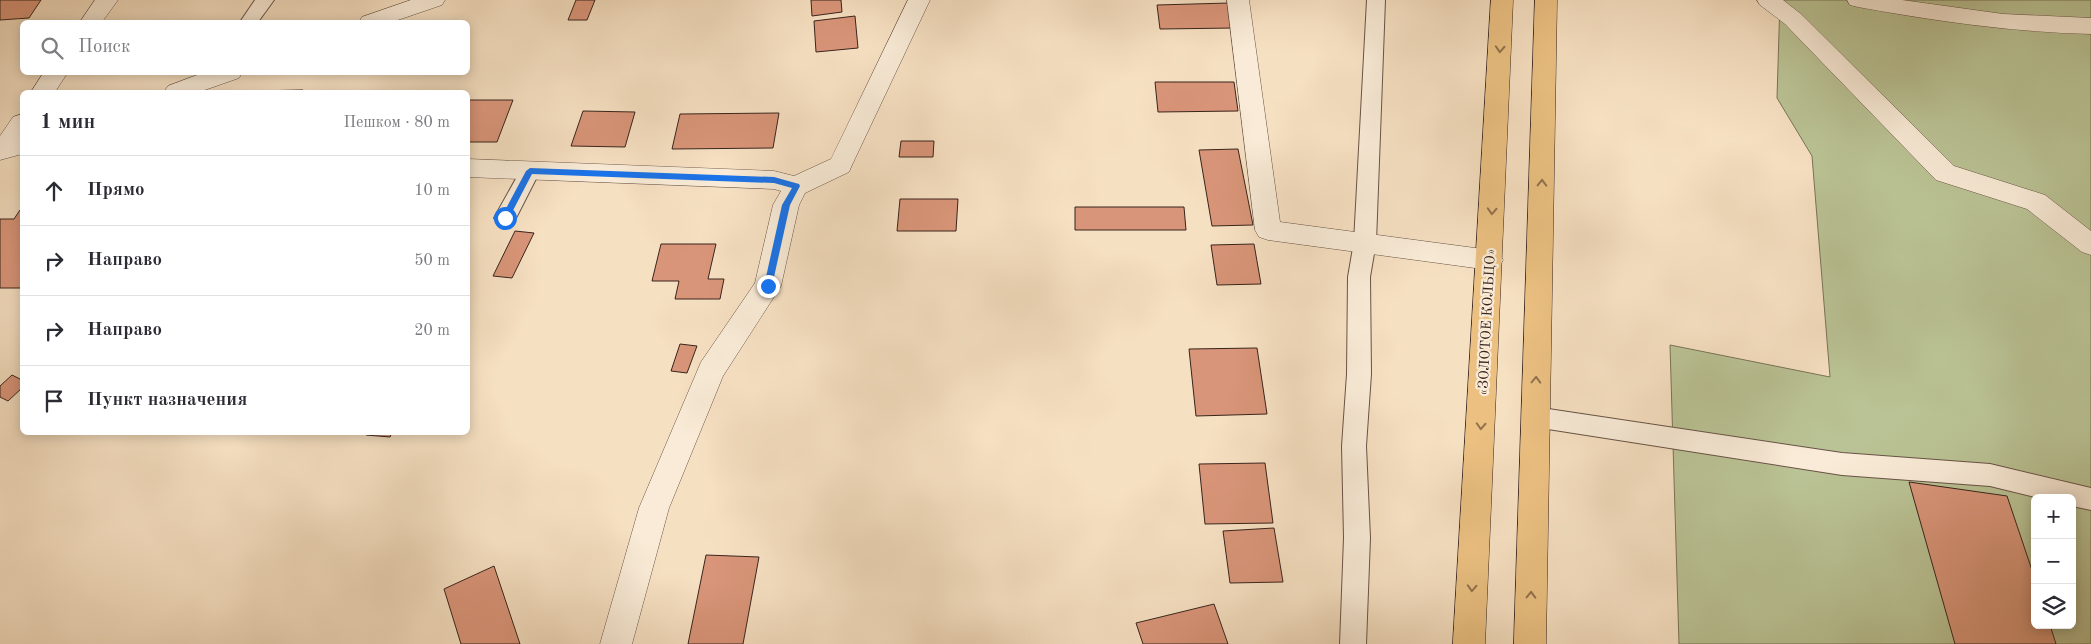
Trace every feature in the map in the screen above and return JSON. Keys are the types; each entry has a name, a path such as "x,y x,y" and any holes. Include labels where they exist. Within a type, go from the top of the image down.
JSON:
{"highway":[{"name":"«ЗОЛОТОЕ КОЛЬЦО»","path":"1469,644 1502,0"},
{"path":"1530,644 1546,0"}],"street":[{"path":"92,20 107,0"},
{"path":"376,20 434,0"},
{"path":"616,644 654,508 711,370 768,286 786,205 796,186 840,165 919,0"},
{"path":"1238,0 1268,230 1490,260"},
{"path":"1768,0 1793,19 1945,173 2036,202 2091,245"},
{"path":"1858,0 1948,15 2070,26 2091,26"},
{"path":"44,90 55,75"},
{"path":"180,90 208,77"},
{"path":"8,150 20,126"},
{"path":"470,168 774,180 796,186"}],"lane":[{"path":"250,20 264,0"},
{"path":"1353,644 1357,538 1354,446 1359,374 1359,277 1365,242 1376,0"},
{"path":"505,218 530,171"},
{"path":"1535,417 1842,464 1990,475 2091,499"}],"green space":[{"path":"1780,0 2091,0 2091,644 1679,644 1670,345 1830,377 1812,156 1777,98"}],"building":[{"path":"0,0 41,0 29,18 0,20"},
{"path":"576,0 595,0 587,20 568,20"},
{"path":"811,0 841,0 842,12 812,16"},
{"path":"1229,3 1234,28 1160,29 1157,5"},
{"path":"855,16 858,48 816,52 814,21"},
{"path":"1155,82 1234,82 1238,111 1158,112"},
{"path":"470,100 513,100 497,142 470,142"},
{"path":"583,111 635,112 625,147 571,146"},
{"path":"779,113 773,148 672,149 680,114"},
{"path":"901,141 934,141 933,157 899,157"},
{"path":"1238,149 1253,225 1212,226 1199,150"},
{"path":"900,199 958,199 956,231 897,231"},
{"path":"1075,207 1184,207 1186,230 1075,230"},
{"path":"20,210 20,288 0,288 0,219 14,219"},
{"path":"515,231 534,233 512,278 493,276"},
{"path":"661,244 716,244 708,279 724,279 720,299 675,299 679,281 652,281"},
{"path":"1254,244 1261,284 1217,285 1211,245"},
{"path":"680,344 697,346 687,373 671,371"},
{"path":"1257,348 1267,414 1196,416 1189,349"},
{"path":"12,375 20,379 20,390 8,401 0,397 0,386"},
{"path":"366,435 391,435 390,437"},
{"path":"1265,463 1273,523 1205,524 1199,464"},
{"path":"1909,482 2007,496 2031,567 2031,629 2051,629 2056,644 1955,644"},
{"path":"1274,528 1283,582 1230,583 1223,531"},
{"path":"706,555 759,557 743,644 688,644"},
{"path":"494,566 520,644 461,644 444,589"},
{"path":"1214,604 1228,644 1143,644 1136,623"}],"route":[{"path":"505,218 530,171 774,180 796,186 786,205 768,286"}]}
